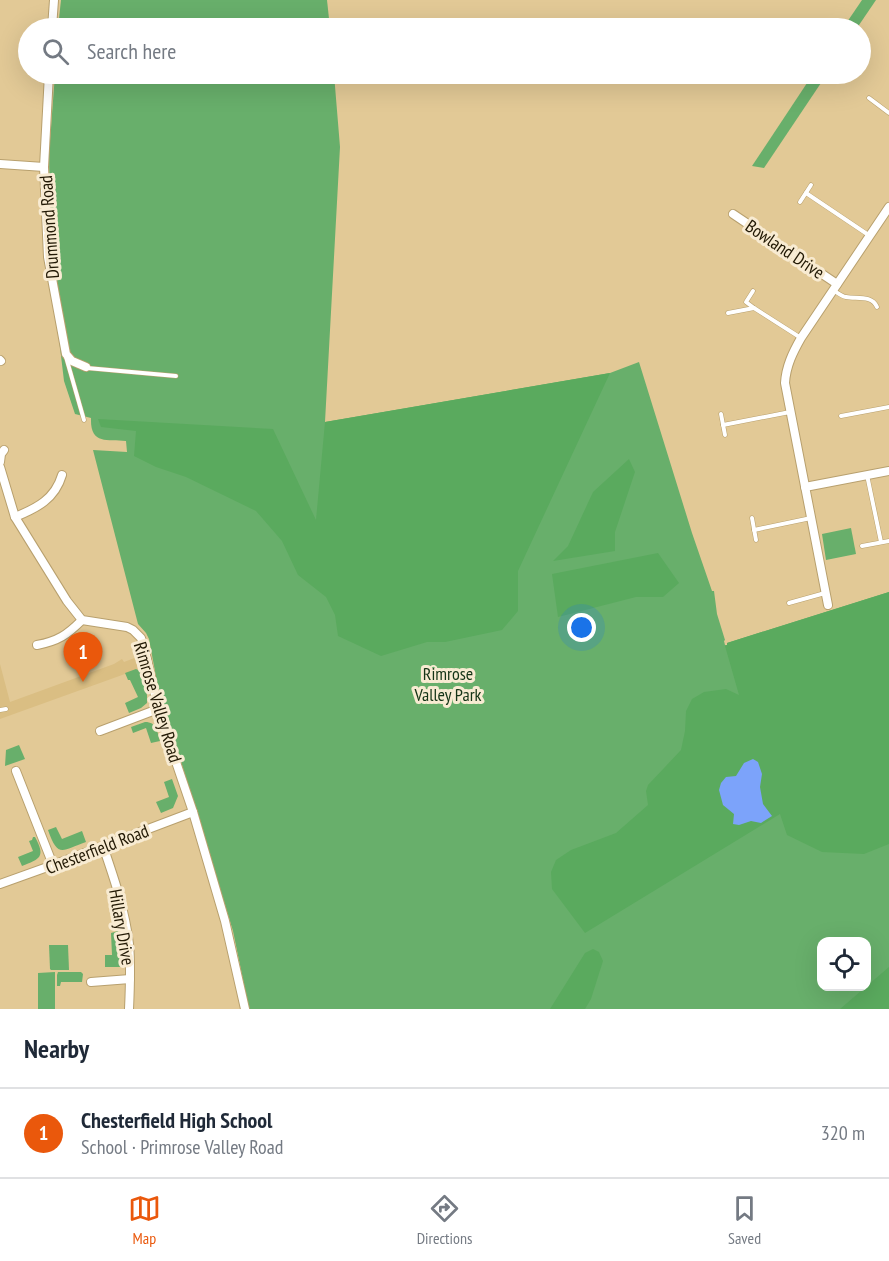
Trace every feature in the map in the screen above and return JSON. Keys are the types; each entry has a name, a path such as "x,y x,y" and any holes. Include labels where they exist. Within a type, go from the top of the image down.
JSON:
{"street":[{"path":"53,18 54,0"},
{"name":"Drummond Road","path":"48,84 44,167 48,257 66,354"},
{"path":"0,164 44,167"},
{"name":"Bowland Drive","path":"828,605 785,383 786,372 790,358 801,338 889,207"},
{"name":"Bowland Drive","path":"733,214 835,287"},
{"path":"66,354 72,361 86,368"},
{"path":"0,462 4,450"},
{"path":"0,467 15,517 67,601 82,620 60,638 37,645"},
{"path":"805,487 889,471"},
{"path":"15,517 49,498 59,487 62,475"},
{"name":"Rimrose Valley Road","path":"82,620 127,627 141,638 158,709 193,812 225,921 245,1009"},
{"path":"100,731 158,709"},
{"path":"16,771 53,866"},
{"name":"Chesterfield Road","path":"0,884 193,812"},
{"name":"Hillary Drive","path":"103,846 123,910 129,945 129,1009"},
{"path":"91,982 130,980"}],"lane":[{"path":"869,98 889,113"},
{"path":"800,202 811,185"},
{"path":"806,193 870,236"},
{"name":"Bowland Drive","path":"835,287 843,297 870,299 877,307"},
{"path":"753,291 746,302 801,338"},
{"path":"728,313 754,308"},
{"path":"66,354 84,420"},
{"path":"86,368 176,376"},
{"path":"841,416 889,408"},
{"path":"723,425 791,412"},
{"path":"721,414 725,435"},
{"path":"867,475 881,542"},
{"path":"752,518 756,540"},
{"path":"754,530 811,518"},
{"path":"862,546 889,541"},
{"path":"789,603 825,593"},
{"path":"0,710 6,710"}],"shaded area":[{"path":"137,657 141,674 136,670 0,719 0,664 10,702 114,664 122,659 124,662"}],"green space":[{"path":"61,0 327,0 329,18 59,18"},
{"path":"862,0 876,0 864,18 850,18"},
{"name":"Rimrose Valley Park","path":"54,84 335,84 340,147 325,422 610,373 639,362 692,533 712,591 714,591 725,645 889,592 889,1009 249,1009 233,931 157,682 149,639 138,624 93,450 127,452 126,441 97,437 91,427 91,418 75,414 64,381 51,272 49,154"},
{"path":"806,84 820,84 764,168 752,166"},
{"path":"610,373 518,571 518,611 502,630 445,642 427,642 381,656 338,636 335,615 326,597 298,575 282,541 256,511 186,477 156,467 134,456 136,431 101,427 98,419 273,429 316,520 325,422"},
{"path":"629,459 635,472 615,532 615,551 553,561 568,546 593,492"},
{"path":"851,528 856,554 826,560 822,534"},
{"path":"658,553 679,583 663,597 636,597 558,617 552,574"},
{"path":"889,592 889,844 864,854 822,852 787,835 780,814 585,933 552,889 551,872 556,860 571,850 616,833 648,805 646,791 648,785 681,750 686,711 692,699 704,692 726,689 739,695 725,646 727,643"},
{"path":"136,669 141,674 147,703 129,713 125,703 138,697 125,673"},
{"path":"145,722 154,725 160,741 151,743 146,728 133,733 131,727"},
{"path":"19,745 25,759 5,766 6,750"},
{"path":"172,779 178,796 173,808 161,813 156,802 169,797 164,782"},
{"path":"56,827 62,839 82,831 86,842 61,850 55,845 48,830"},
{"path":"33,837 40,849 39,856 22,866 18,857 33,851 29,841"},
{"path":"118,931 122,967 105,967 105,955 112,955 111,933"},
{"path":"49,945 68,945 69,970 50,969"},
{"path":"593,949 599,952 603,961 591,999 585,1009 550,1009 585,953"},
{"path":"889,967 889,1009 840,1009 861,991 871,991 871,982"},
{"path":"55,972 55,1009 38,1009 38,973"},
{"path":"58,972 81,972 82,982 61,982 60,986 57,986"}],"water":[{"path":"753,759 758,762 762,774 760,787 763,804 772,816 761,823 751,821 739,825 733,824 734,814 723,805 719,790 721,783 726,777 736,776 744,763"}],"place":[{"name":"Chesterfield High School","path":"83,682"}]}
